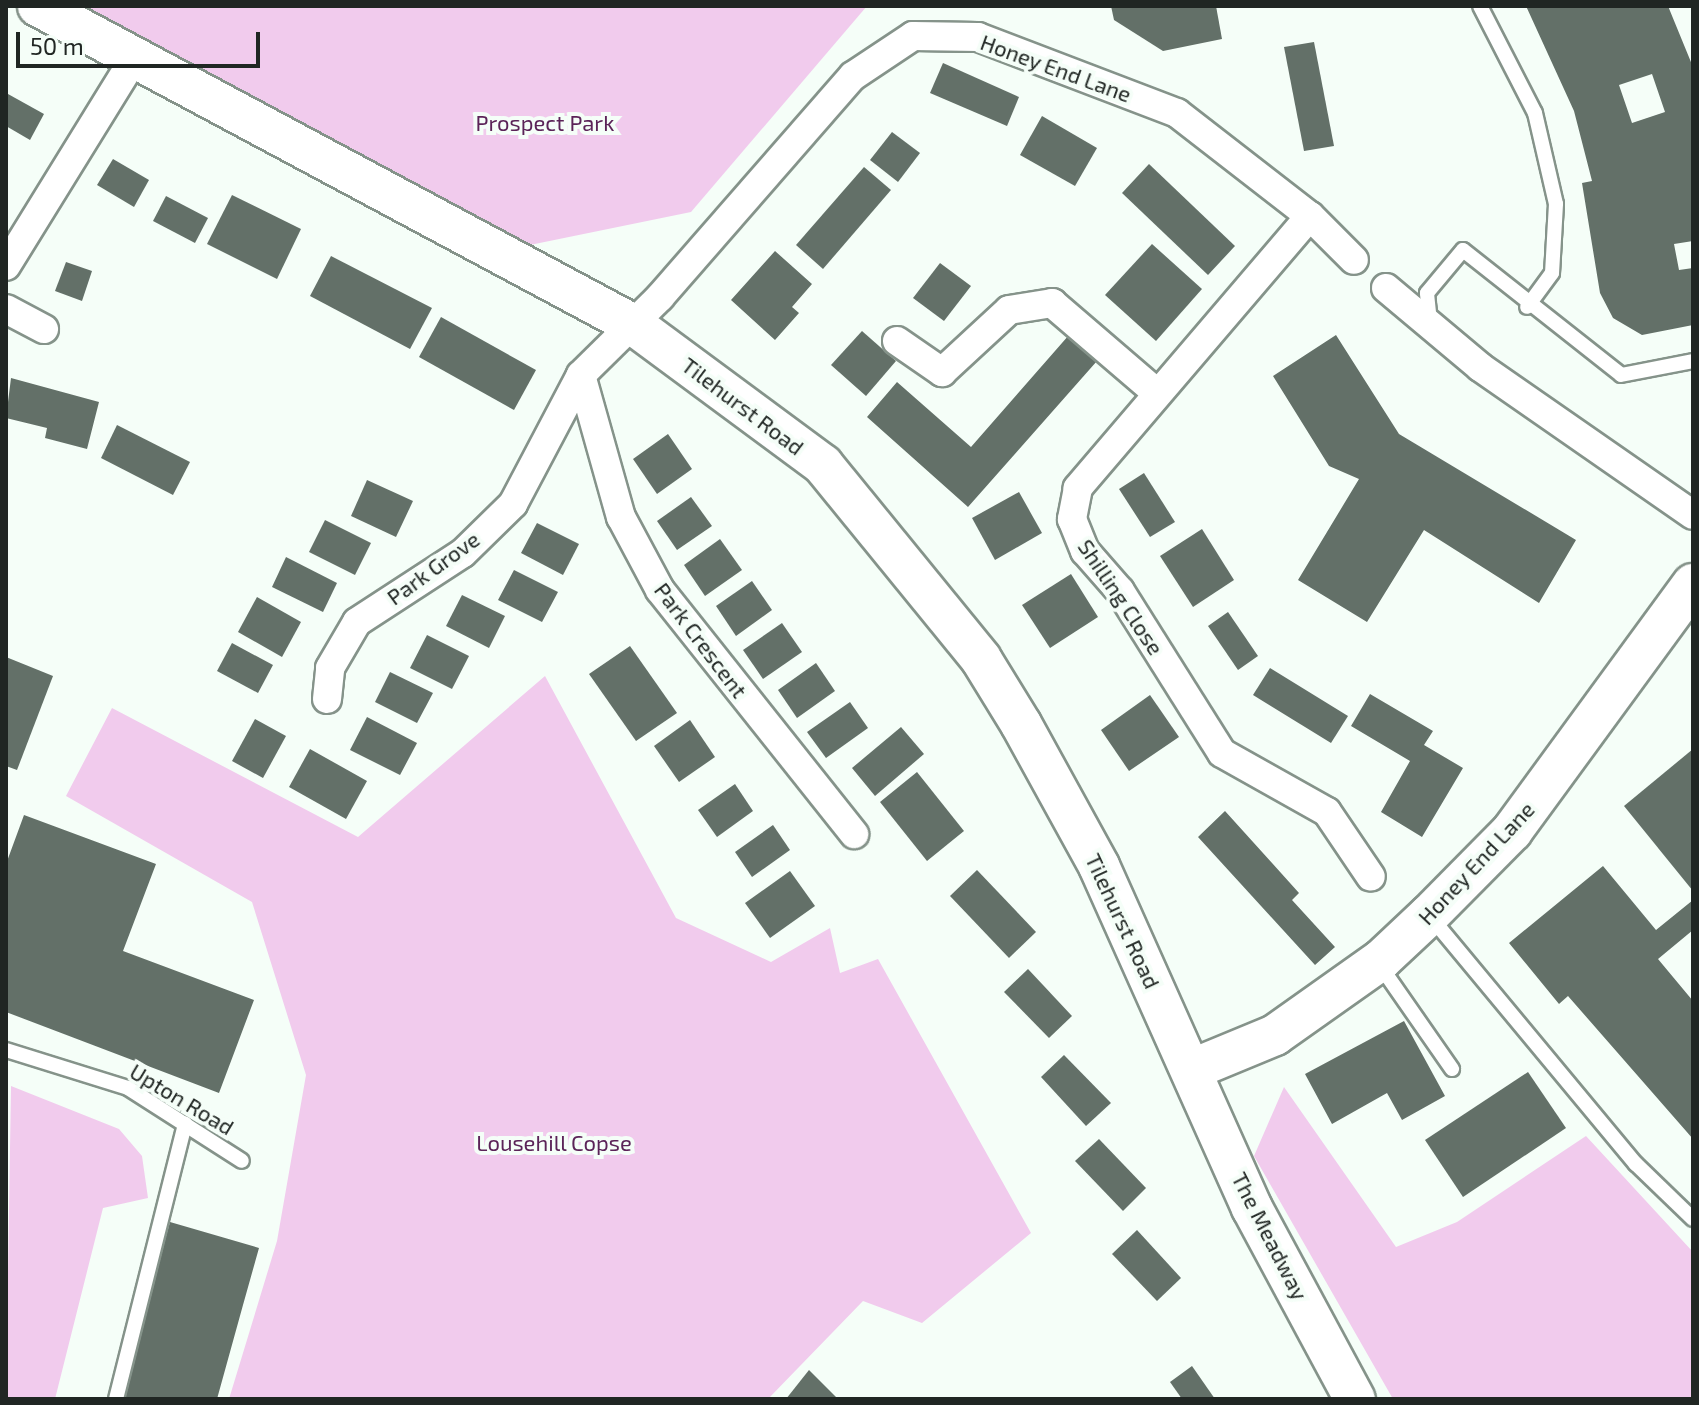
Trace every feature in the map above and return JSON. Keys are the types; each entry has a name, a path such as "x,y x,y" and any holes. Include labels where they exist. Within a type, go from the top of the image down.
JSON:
{"street":[{"name":"Tilehurst Road","path":"38,6 133,60 634,325 823,465 981,659 1099,866 1193,1069"},
{"name":"Honey End Lane","path":"634,325 807,123 853,76 913,36 978,37 1177,113 1310,216 1354,260"},
{"path":"6,266 133,60"},
{"name":"Shilling Close","path":"1310,216 1078,488 1072,519 1085,551 1120,591 1222,753 1327,812 1371,877"},
{"path":"1386,288 1480,367 1693,515"},
{"path":"897,341 942,372 1009,310 1052,303 1157,393"},
{"path":"6,309 44,329"},
{"name":"Park Grove","path":"327,699 330,668 357,622 463,553 513,504 581,375 634,325"},
{"name":"Park Crescent","path":"581,375 621,517 660,590 854,834"},
{"name":"Honey End Lane","path":"1193,1069 1275,1035 1378,963 1429,915 1512,831 1693,584"},
{"name":"The Meadway","path":"1193,1069 1252,1208 1355,1399"}],"lane":[{"path":"1480,6 1535,113 1556,204 1552,273 1527,307"},
{"path":"1430,322 1427,293 1463,250 1527,307 1621,375 1693,361"},
{"path":"1429,915 1626,1153 1693,1219"},
{"path":"1378,963 1452,1069"},
{"name":"Upton Road","path":"6,1050 128,1088 242,1161"},
{"path":"116,1399 185,1124"}],"green space":[{"name":"Prospect Park","path":"66,6 867,6 691,212 525,246"},
{"name":"Lousehill Copse","path":"545,676 676,918 771,962 830,928 840,973 878,959 1031,1233 922,1323 863,1301 768,1399 229,1399 277,1241 306,1075 252,902 66,796 112,708 358,837"},
{"path":"11,1086 119,1129 142,1156 148,1198 103,1208 55,1399 6,1399"},
{"path":"1284,1087 1396,1247 1457,1222 1586,1136 1693,1252 1693,1399 1393,1399 1254,1156"}],"building":[{"path":"1111,6 1216,6 1222,39 1163,51 1114,20"},
{"path":"1526,6 1668,6 1693,67 1693,241 1674,244 1679,270 1693,268 1693,325 1642,335 1613,318 1600,293 1582,183 1592,181 1574,111","holes":["1652,74 1665,112 1632,123 1619,85"]},
{"path":"1314,42 1334,146 1304,151 1284,47"},
{"path":"943,63 1019,97 1007,126 930,93"},
{"path":"8,94 44,114 30,140 6,126"},
{"path":"1042,116 1097,148 1075,186 1020,155"},
{"path":"892,132 920,153 898,182 870,160"},
{"path":"113,159 149,180 134,207 97,185"},
{"path":"1149,164 1235,246 1208,275 1122,193"},
{"path":"864,167 891,190 823,269 796,245"},
{"path":"232,195 301,229 277,279 207,244"},
{"path":"166,196 208,218 195,243 153,221"},
{"path":"1152,244 1202,289 1156,341 1105,295"},
{"path":"775,251 812,284 792,307 799,313 775,340 731,300"},
{"path":"331,256 432,308 410,349 310,296"},
{"path":"66,262 92,271 82,301 55,291"},
{"path":"940,263 971,286 944,321 913,298"},
{"path":"441,317 536,370 514,410 419,357"},
{"path":"862,331 896,361 866,396 831,365"},
{"path":"1069,335 1097,361 968,507 867,417 897,382 971,447"},
{"path":"1336,335 1399,434 1576,540 1539,603 1424,530 1367,622 1298,580 1359,479 1329,466 1273,376"},
{"path":"11,378 99,402 87,449 45,438 47,428 6,418"},
{"path":"117,425 190,462 173,495 101,458"},
{"path":"668,434 692,469 657,494 633,459"},
{"path":"1144,473 1175,522 1150,537 1119,489"},
{"path":"367,480 413,501 396,537 351,516"},
{"path":"1019,492 1042,533 995,560 972,518"},
{"path":"691,497 712,526 677,550 657,521"},
{"path":"325,520 371,543 355,575 309,552"},
{"path":"537,523 579,544 563,575 521,553"},
{"path":"1202,529 1234,580 1193,607 1160,556"},
{"path":"720,539 742,570 705,596 684,565"},
{"path":"286,557 337,583 323,612 272,587"},
{"path":"514,570 558,592 542,622 498,600"},
{"path":"1071,574 1098,617 1050,648 1022,605"},
{"path":"752,581 772,610 736,636 716,606"},
{"path":"462,595 505,616 489,648 446,626"},
{"path":"257,597 301,622 282,657 238,632"},
{"path":"1228,612 1258,656 1238,670 1208,626"},
{"path":"782,623 802,652 763,679 743,650"},
{"path":"427,635 469,656 452,689 410,668"},
{"path":"232,643 273,665 258,693 217,671"},
{"path":"630,646 677,713 636,741 589,674"},
{"path":"6,657 53,676 17,770 6,766"},
{"path":"816,663 835,691 797,718 778,690"},
{"path":"1270,668 1348,716 1331,743 1253,695"},
{"path":"390,672 433,693 417,723 375,702"},
{"path":"1370,694 1433,731 1424,745 1463,768 1422,837 1381,812 1410,761 1351,726"},
{"path":"1150,695 1179,737 1129,771 1101,730"},
{"path":"850,702 868,728 826,758 807,732"},
{"path":"367,717 417,743 400,775 350,750"},
{"path":"255,719 286,736 263,778 232,761"},
{"path":"690,720 715,757 679,782 654,746"},
{"path":"901,727 924,754 875,796 852,768"},
{"path":"310,749 367,781 346,819 289,787"},
{"path":"1693,749 1693,891 1624,806"},
{"path":"917,772 964,831 927,861 880,802"},
{"path":"735,784 753,811 717,837 698,810"},
{"path":"1225,811 1299,893 1292,900 1335,947 1315,965 1198,837"},
{"path":"24,815 156,864 123,951 254,1000 219,1093 6,1012 6,864"},
{"path":"773,825 790,850 752,877 735,852"},
{"path":"1603,866 1656,930 1693,900 1693,930 1658,959 1693,1001 1693,1139 1568,996 1559,1004 1509,943"},
{"path":"977,870 1036,932 1009,958 950,896"},
{"path":"790,871 815,906 770,938 745,903"},
{"path":"1028,969 1072,1016 1049,1038 1004,992"},
{"path":"1404,1021 1445,1096 1402,1120 1387,1093 1332,1124 1305,1074"},
{"path":"1064,1055 1111,1103 1086,1126 1041,1077"},
{"path":"1528,1072 1566,1128 1463,1197 1425,1140"},
{"path":"1099,1139 1146,1188 1123,1211 1075,1161"},
{"path":"170,1222 259,1248 217,1399 120,1399"},
{"path":"1137,1230 1181,1278 1157,1301 1112,1254"},
{"path":"1192,1366 1215,1399 1182,1399 1170,1382"},
{"path":"809,1370 838,1399 786,1399"}]}
